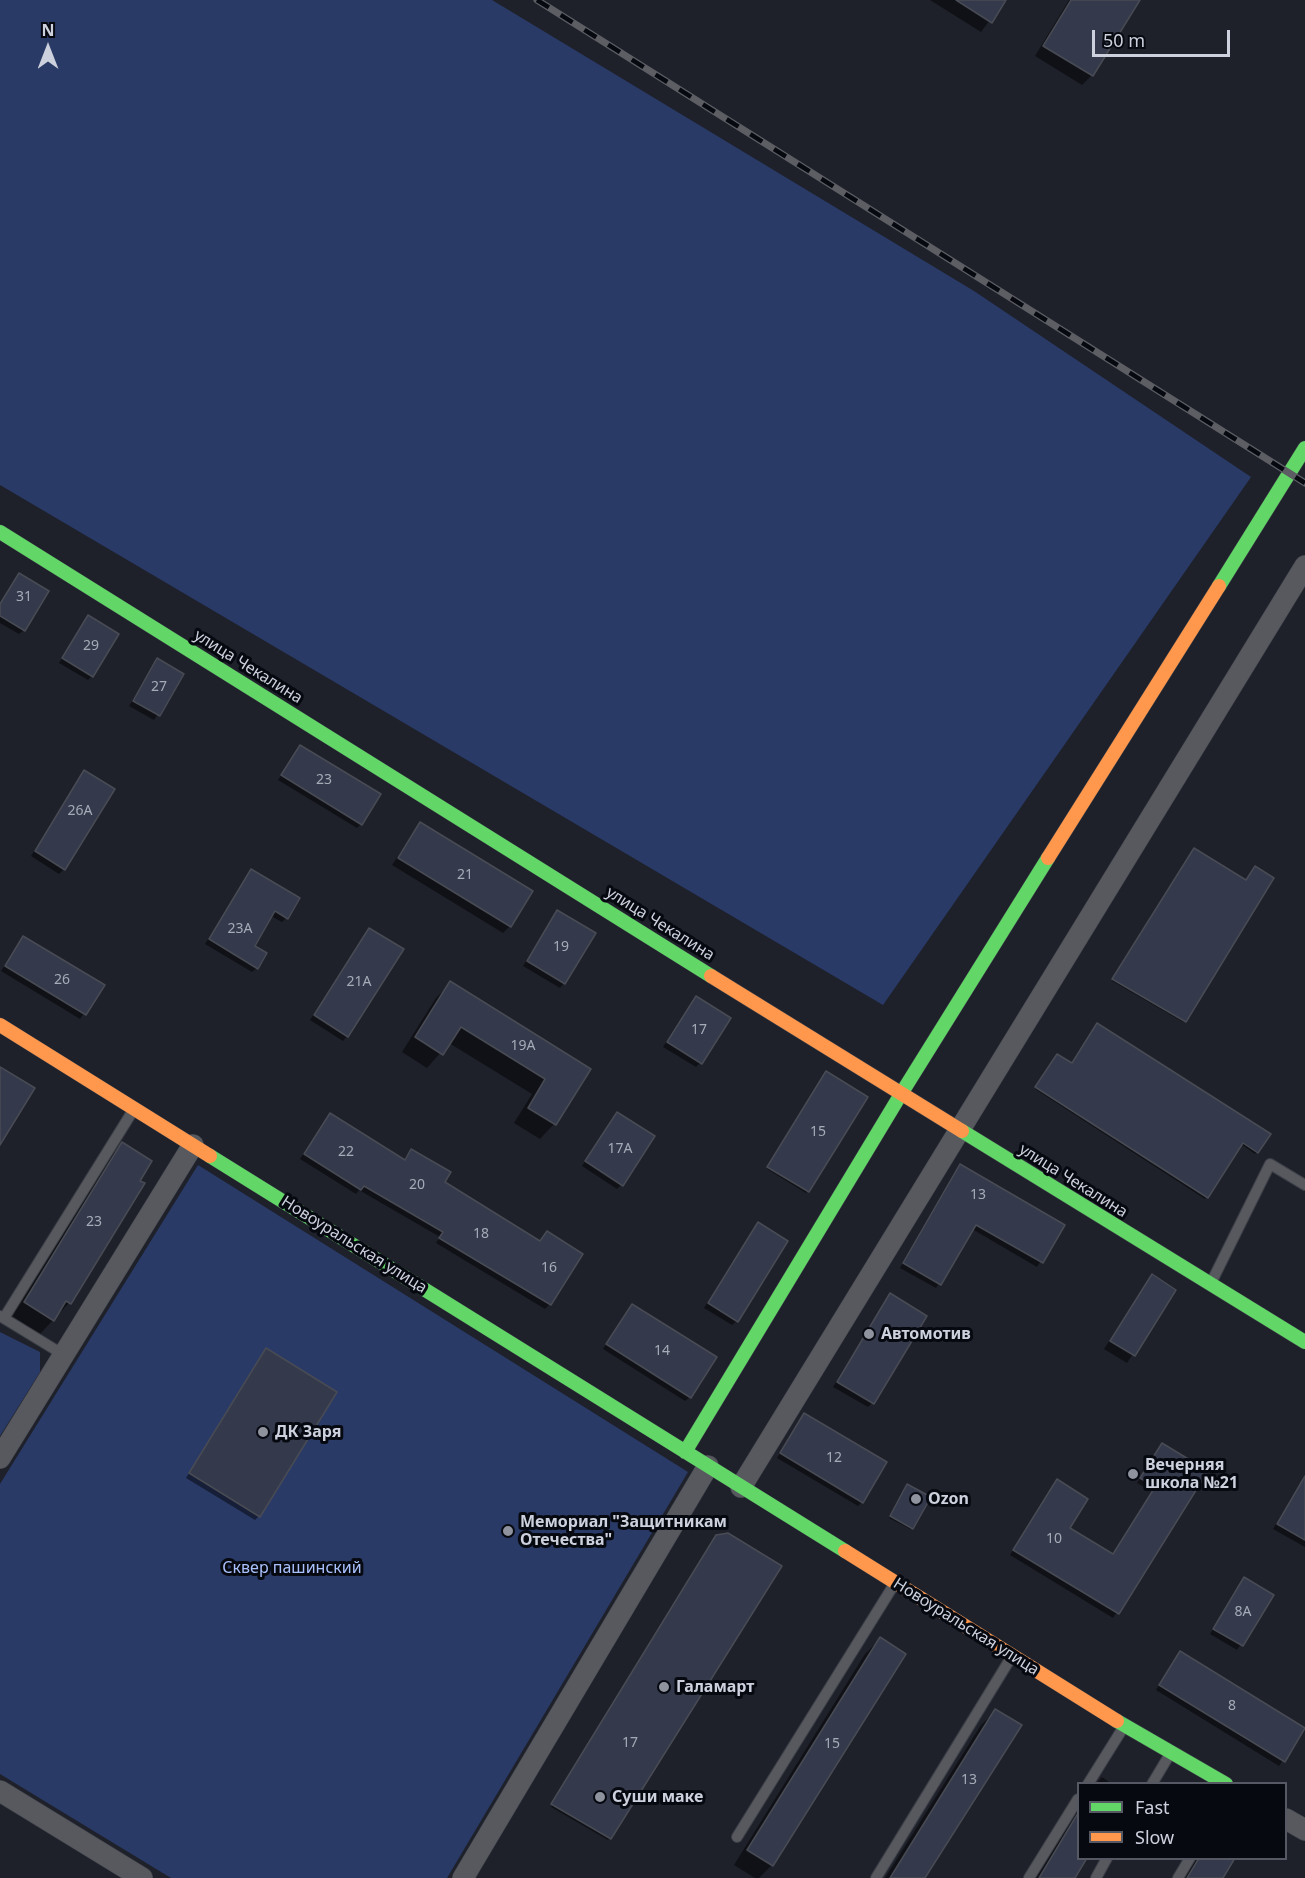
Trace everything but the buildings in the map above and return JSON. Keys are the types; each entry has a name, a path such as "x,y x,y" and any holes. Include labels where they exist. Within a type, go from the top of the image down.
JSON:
{"street":[{"path":"685,1452 901,1094 1305,448"},
{"name":"улица Чекалина","path":"0,532 901,1094 1305,1342"},
{"path":"741,1487 1305,566"},
{"name":"Новоуральская улица","path":"0,1025 1012,1656 1223,1782"},
{"path":"0,1458 193,1145"},
{"path":"463,1878 708,1466"},
{"path":"0,1791 142,1878"},
{"path":"1287,1820 1305,1830"}],"lane":[{"path":"64,1354 2,1317 134,1108"},
{"path":"1210,1284 1270,1164 1305,1185"},
{"path":"737,1837 895,1583"},
{"path":"876,1878 1012,1656"},
{"path":"1089,1782 1124,1725"},
{"path":"1153,1782 1171,1751"},
{"path":"1029,1878 1077,1801"},
{"path":"1096,1878 1106,1860"},
{"path":"1178,1878 1189,1860"}],"green space":[{"path":"0,0 492,0 974,291 1251,477 883,1005 0,485"},
{"name":"Сквер пашинский","path":"198,1165 688,1472 447,1878 171,1878 0,1774 0,1484"},
{"path":"0,1332 40,1352 40,1372 0,1436"}],"railway":[{"path":"537,0 1305,483"}],"traffic: fast":[{"path":"1219,586 1305,448"},
{"path":"0,532 711,976"},
{"path":"685,1452 901,1094 1048,858"},
{"path":"962,1131 1305,1342"},
{"path":"210,1156 845,1551"},
{"path":"1117,1721 1223,1782"}],"traffic: slow":[{"path":"1048,858 1219,586"},
{"path":"711,976 962,1131"},
{"path":"0,1025 210,1156"},
{"path":"845,1551 1117,1721"}],"place":[{"name":"Автомотив","path":"869,1334"},
{"name":"ДК Заря","path":"263,1432"},
{"name":"Вечерняя школа №21","path":"1133,1474"},
{"name":"Ozon","path":"916,1499"},
{"name":"Мемориал \"Защитникам Отечества\"","path":"508,1531"},
{"name":"Галамарт","path":"664,1687"},
{"name":"Суши маке","path":"600,1797"}]}
